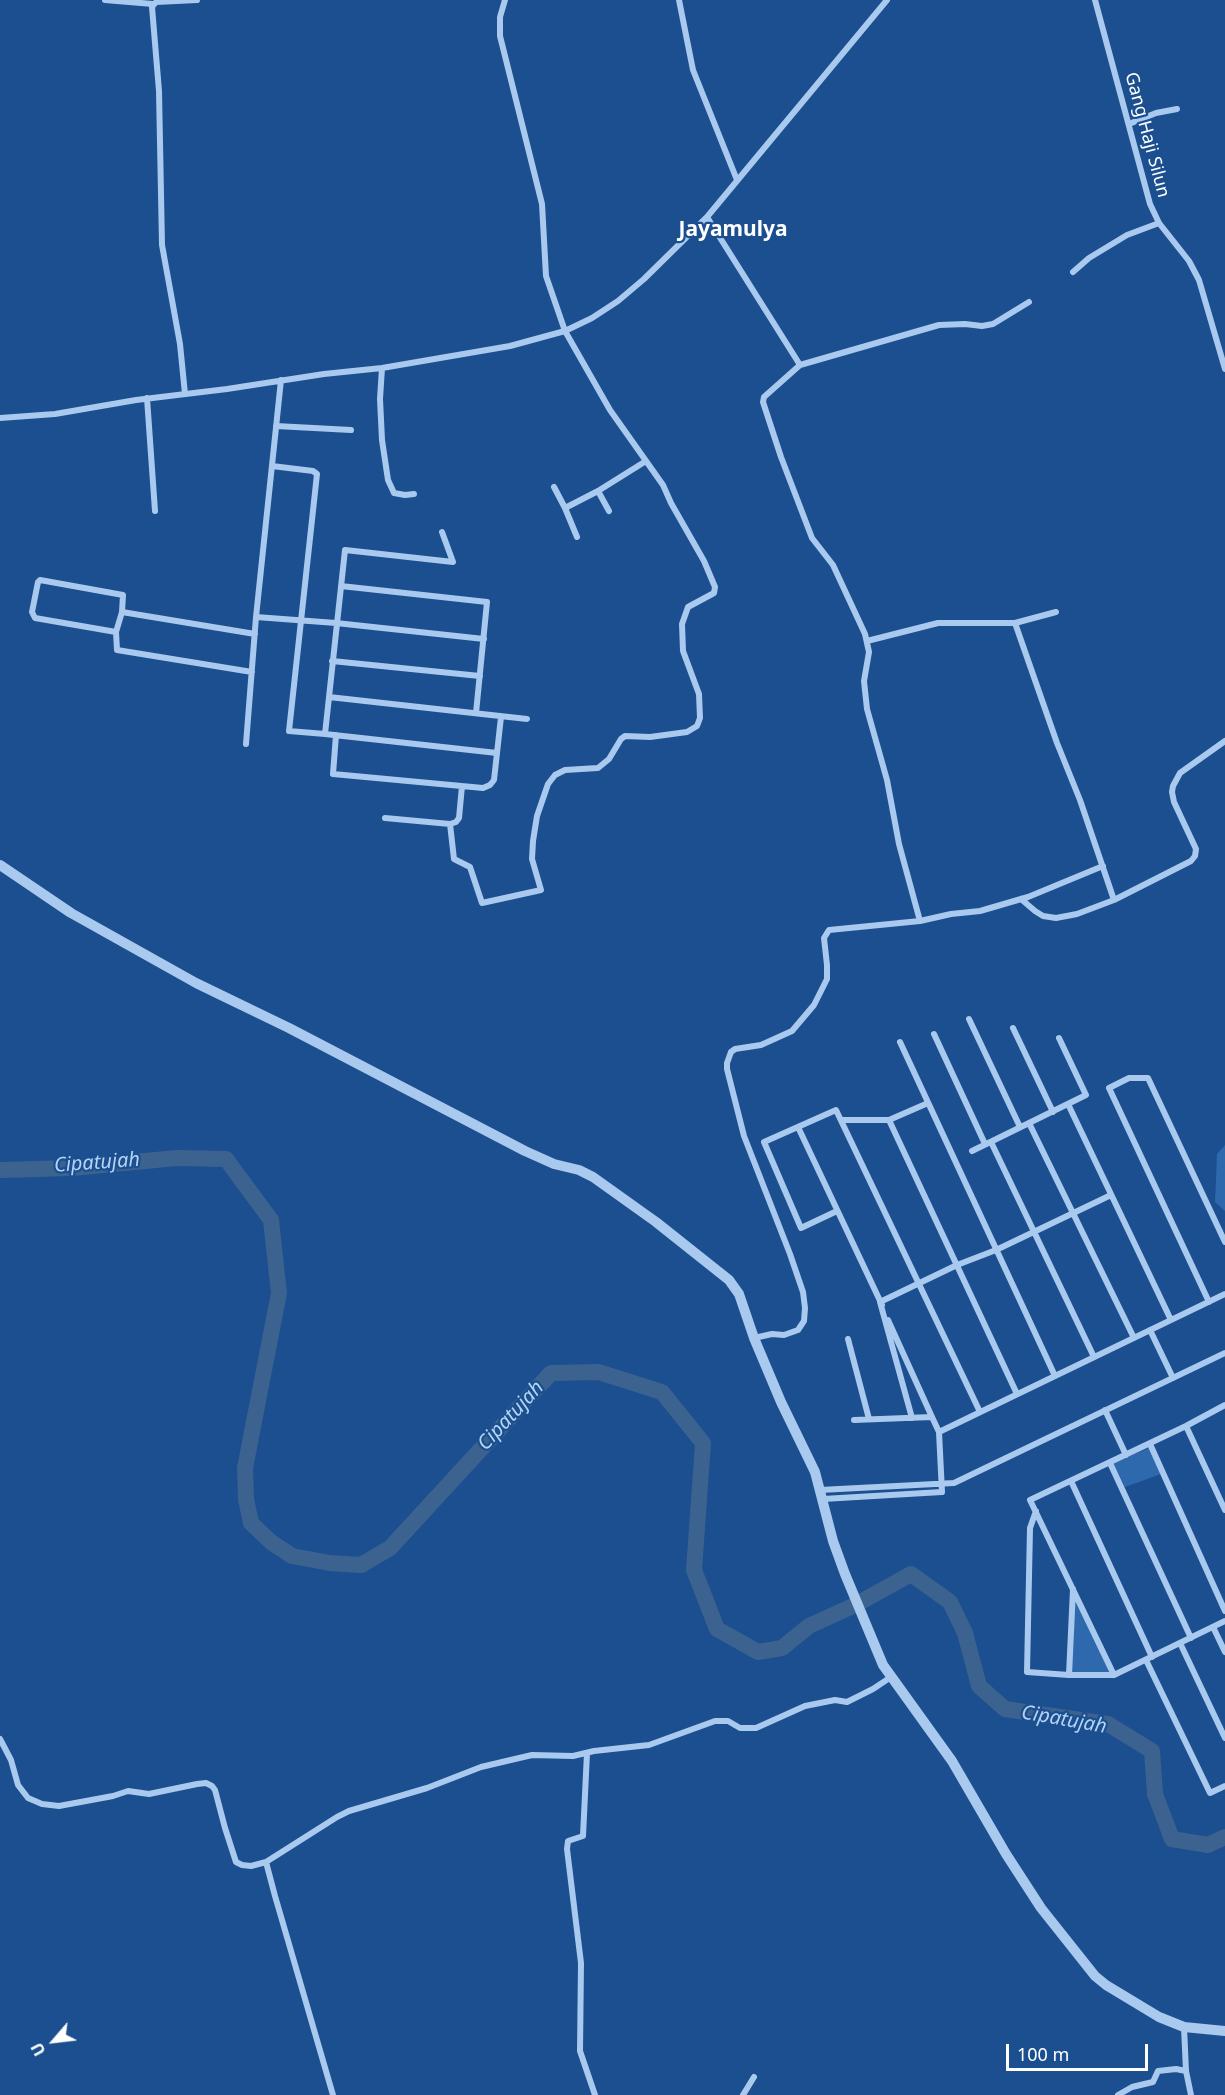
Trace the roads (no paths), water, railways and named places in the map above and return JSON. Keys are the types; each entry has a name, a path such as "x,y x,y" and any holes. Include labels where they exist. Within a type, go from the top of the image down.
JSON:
{"street":[{"path":"105,0 153,4 197,0"},
{"path":"450,824 454,859 471,867 482,903 541,890 532,859 533,841 537,816 548,784 555,776 565,770 598,768 609,759 625,736 650,737 687,732 697,726 700,718 699,694 682,651 682,624 688,607 714,592 715,587 704,561 663,485 610,410 565,331 546,276 542,204 500,36 500,17 505,0"},
{"path":"680,0 693,70 737,180"},
{"path":"0,418 55,414 147,398 382,368 510,346 565,331 592,318 618,301 707,218 887,0"},
{"name":"Gang Haji Silun","path":"1095,0 1150,204 1159,223 1189,261 1199,279 1225,369"},
{"path":"153,4 159,91 162,245 180,344 185,394"},
{"path":"1129,124 1156,113 1177,109"},
{"path":"707,218 800,365"},
{"path":"1073,272 1089,258 1127,235 1159,223"},
{"path":"920,921 899,844 887,780 867,709 864,681 869,652 867,641 833,565 812,538 781,456 764,402 768,392 800,365 939,325 993,324 1029,302"},
{"path":"382,368 380,399 382,440 388,480 394,493 414,494"},
{"path":"246,744 256,617 281,380"},
{"path":"147,398 155,511"},
{"path":"276,426 351,430"},
{"path":"565,508 598,491 646,461"},
{"path":"272,466 313,471 317,474 289,731 497,753"},
{"path":"554,487 577,537"},
{"path":"598,491 609,511"},
{"path":"325,734 345,550 453,562 442,532"},
{"path":"116,632 35,618 33,612 38,582 40,580 123,596 122,612 116,632 117,650 252,672"},
{"path":"341,586 487,602 476,713"},
{"path":"122,612 255,634"},
{"path":"867,641 938,623 1015,623 1056,612"},
{"path":"256,617 484,639"},
{"path":"1015,623 1114,900"},
{"path":"332,661 480,676"},
{"path":"329,697 527,719"},
{"path":"336,735 333,774 483,788 494,780 501,717"},
{"path":"1021,899 1043,916 1056,918 1077,914 1114,900 1191,861 1196,849 1174,802 1173,786 1180,773 1225,741"},
{"path":"385,818 450,824 456,822 459,818 462,786"},
{"path":"0,865 71,912 196,983 289,1028 525,1151 593,1177 657,1222 729,1280 739,1294 754,1338 792,1427 807,1452 833,1541 883,1665 952,1761 1006,1854 1041,1908 1095,1976 1119,1994 1159,2017 1184,2027 1225,2031"},
{"path":"754,1338 772,1334 784,1335 798,1330 804,1321 803,1292 744,1136 727,1069 728,1056 735,1049 761,1045 792,1031 814,1005 826,979 824,938 829,930 920,921 951,914 980,911 1021,899 1103,866"},
{"path":"969,1019 1020,1127"},
{"path":"1013,1028 1053,1112"},
{"path":"934,1034 1094,1357"},
{"path":"972,1151 1086,1095 1059,1038"},
{"path":"900,1042 1055,1376"},
{"path":"1209,1302 1110,1088 1129,1078 1148,1078 1225,1242"},
{"path":"841,1120 889,1120 928,1103"},
{"path":"1068,1104 1171,1320"},
{"path":"837,1211 801,1228 764,1142 836,1110 980,1412"},
{"path":"889,1120 1017,1394"},
{"path":"1029,1123 1134,1338"},
{"path":"798,1127 939,1432 942,1484"},
{"path":"880,1302 1111,1195"},
{"path":"939,1432 1225,1294"},
{"path":"880,1302 912,1418"},
{"path":"1150,1330 1173,1378"},
{"path":"848,1339 869,1419"},
{"path":"821,1495 954,1483 1225,1353"},
{"path":"1114,1675 1030,1500 1224,1408"},
{"path":"1105,1410 1126,1455"},
{"path":"854,1420 932,1418"},
{"path":"1186,1426 1225,1510"},
{"path":"1150,1444 1225,1611"},
{"path":"1110,1462 1191,1638"},
{"path":"1071,1481 1210,1793 1225,1786"},
{"path":"1036,1511 1030,1528 1027,1672 1069,1676 1114,1675 1225,1622"},
{"path":"1069,1676 1073,1588"},
{"path":"1213,1627 1225,1652"},
{"path":"1180,1643 1225,1738"},
{"path":"0,1739 11,1760 18,1785 28,1798 42,1804 59,1806 128,1791 154,1793 207,1783 215,1790 236,1862 251,1866 266,1862 337,1817 366,1805 427,1788 481,1767 532,1755 573,1756 649,1745 715,1720 728,1721 740,1728 756,1728 805,1706 835,1700 847,1702 891,1677"},
{"path":"585,2095 595,2093 580,2050 581,1964 567,1849 568,1841 583,1836 587,1753"},
{"path":"266,1862 333,2095"},
{"path":"1184,2027 1186,2071 1191,2095"},
{"path":"1118,2095 1132,2087 1153,2082 1158,2071 1176,2069 1186,2071"},
{"path":"743,2095 754,2077"}],"waterway":[{"name":"Cipatujah","path":"0,1170 71,1168 177,1158 226,1159 271,1220 279,1293 245,1468 246,1499 251,1523 271,1542 292,1556 330,1563 361,1565 390,1548 551,1373 599,1372 662,1392 703,1443 694,1570 717,1629 758,1652 782,1648 809,1626 855,1605 911,1574 950,1602 965,1633 979,1686 1005,1709 1108,1724 1152,1751 1155,1794 1172,1839 1208,1845 1225,1837"}],"district":[{"name":"Jayamulya","path":"733,230"}]}
